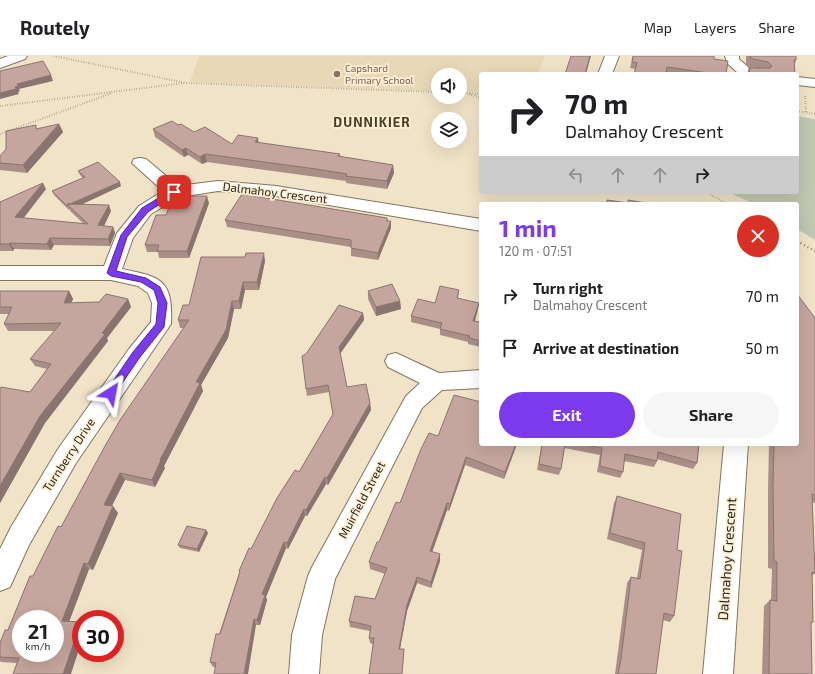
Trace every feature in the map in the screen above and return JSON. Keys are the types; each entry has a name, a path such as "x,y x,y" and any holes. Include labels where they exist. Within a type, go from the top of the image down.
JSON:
{"street":[{"path":"0,64 20,56"},
{"path":"607,72 612,56"},
{"path":"732,56 732,60 744,71 749,72"},
{"path":"799,80 813,83"},
{"path":"140,163 174,192"},
{"name":"Dalmahoy Crescent","path":"111,273 124,237 145,210 174,192 218,186 276,191 479,225"},
{"name":"Turnberry Drive","path":"0,273 111,273 144,280 157,289 162,303 161,324 136,355 67,456 20,536 0,578"},
{"path":"396,361 437,382 479,379"},
{"name":"Muirfield Street","path":"304,674 307,635 322,576 414,402 437,382"},
{"name":"Dalmahoy Crescent","path":"718,674 736,446"}],"path":[{"path":"54,56 186,83"},
{"path":"0,106 186,83 431,92"},
{"path":"0,134 117,91"},
{"path":"467,93 479,94"},
{"path":"467,93 479,97"},
{"path":"799,111 815,114"},
{"path":"710,194 724,202"},
{"path":"799,242 815,251"}],"shaded area":[{"name":"Capshard Primary School","path":"199,56 545,56 538,72 479,72 479,92 467,91 467,68 431,68 431,91 190,82"}],"green space":[{"path":"799,116 815,119 815,240 799,230 799,202 750,202 732,194 799,194"}],"building":[{"path":"571,56 590,56 586,72 566,72"},
{"path":"633,56 714,56 714,59 728,61 726,72 701,72 667,67 666,72 635,72 637,63 632,62"},
{"path":"749,56 796,56 796,60 794,60 795,72 750,72 749,68 770,68 772,66 768,62 753,59"},
{"path":"43,61 51,75 17,84 18,86 15,87 16,89 0,93 0,71"},
{"path":"172,121 178,125 181,124 194,132 205,127 232,144 238,135 258,138 255,142 340,154 338,156 393,165 387,181 346,176 347,174 316,169 205,154 200,157 186,148 182,150 153,129"},
{"path":"59,124 23,165 0,163 0,156 6,149 6,131 36,125 36,129"},
{"path":"98,162 120,182 67,204 67,206 52,191 85,177 78,171"},
{"path":"43,183 15,217 88,224 67,204 109,205 98,225 113,227 108,239 50,238 47,244 0,244 0,202"},
{"path":"242,194 387,218 387,221 391,221 378,253 351,248 351,240 225,220"},
{"path":"187,196 207,196 187,251 157,251 159,245 145,245 156,215 166,215 172,200 185,200"},
{"path":"607,200 621,202 607,202"},
{"path":"628,200 640,202 628,202"},
{"path":"246,253 264,253 257,282 243,282 239,301 232,301 226,330 196,382 200,383 160,460 152,480 120,473 104,505 113,506 88,564 84,563 64,616 64,610 16,610 30,576 33,576 58,526 61,527 120,420 189,320 178,320 183,305 189,305 201,257 245,257"},
{"path":"392,284 400,301 376,307 368,291"},
{"path":"440,286 459,290 457,298 479,303 473,321 479,322 479,340 469,338 470,336 440,329 442,323 411,316 418,299 435,303"},
{"path":"0,291 69,291 64,303 99,302 106,294 128,299 102,333 105,334 40,416 0,486 0,389 1,387 30,392 51,364 30,359 61,323 4,324 12,307 0,307"},
{"path":"799,297 815,318 815,495 812,494 815,573 812,572 812,674 769,674 770,600 777,601 777,562 774,561 774,446 799,446"},
{"path":"339,305 363,313 339,347 347,387 366,384 370,403 327,478 325,477 306,510 304,509 287,543 284,542 262,594 265,595 257,620 254,619 244,674 214,674 216,663 210,662 216,634 220,634 240,572 239,571 249,548 251,549 277,498 295,470 299,472 333,414 328,385 306,389 302,356 306,354"},
{"path":"454,395 479,401 479,446 515,446 505,472 466,457 450,504 447,503 430,551 440,554 431,582 417,577 407,605 399,649 404,649 402,674 369,674 374,638 369,638 371,626 349,621 355,596 375,599 387,568 369,562 396,502 400,503 421,449 429,433 438,436"},
{"path":"542,446 565,446 561,469 539,464"},
{"path":"591,446 699,446 697,463 658,452 657,461 625,454 623,472 600,466 602,448"},
{"path":"617,496 681,514 677,550 682,551 674,616 664,613 656,674 618,674 631,577 640,579 645,543 610,533"},
{"path":"187,526 206,530 197,549 178,545"},
{"path":"12,620 12,658 0,657 0,643 5,630 8,630"},
{"path":"64,621 72,622 72,648 63,674 13,674 18,662 64,662"}],"place":[{"name":"Capshard Primary School","path":"337,74"}],"district":[{"name":"DUNNIKIER","path":"372,122"}],"route":[{"path":"111,393 136,355 161,324 162,303 157,289 144,280 111,273 124,237 145,210 174,192"}]}
